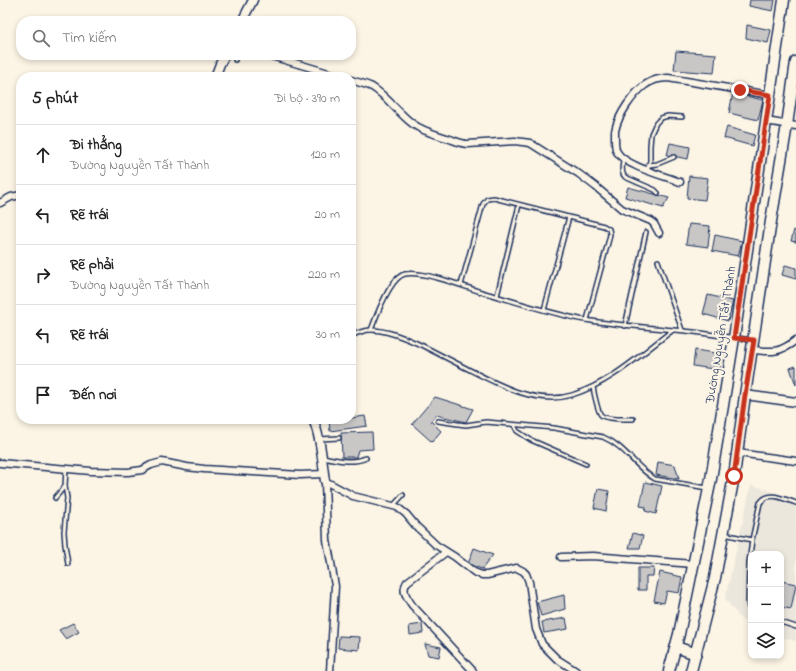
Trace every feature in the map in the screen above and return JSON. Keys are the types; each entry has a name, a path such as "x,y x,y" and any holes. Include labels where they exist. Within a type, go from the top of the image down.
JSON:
{"main road":[{"name":"Đường Nguyễn Tất Thành","path":"669,671 679,634 709,488 734,338 784,0"},
{"path":"691,671 715,578 738,453 745,395 771,221 792,125 796,62"},
{"path":"676,647 696,654"}],"street":[{"path":"245,16 253,0"},
{"path":"217,72 222,60"},
{"path":"285,60 325,72"},
{"path":"680,182 648,167 623,159 615,147 615,131 618,121 635,95 645,85 654,80 668,78 770,95"},
{"path":"356,82 372,87 412,124 427,132 468,144 515,141 530,143 579,174 622,209 651,221 659,233"},
{"path":"766,121 792,125"},
{"path":"0,203 16,196"},
{"path":"753,345 768,352 778,351 796,340"},
{"path":"745,395 796,402"},
{"path":"315,424 325,478 327,540 335,586 330,671"},
{"path":"738,453 796,461"},
{"path":"0,464 128,472 142,470 151,465 162,462 187,467 325,478 353,496 397,507 406,514 436,545 455,557 468,569 478,574 491,574 517,568 523,571 529,582 536,629 542,644 557,659 576,671"},
{"path":"446,552 407,582 405,586 405,594 412,604 473,671"},
{"path":"561,557 593,556 693,564"}],"lane":[{"path":"648,167 650,161 651,134 656,123 661,118 668,116 682,117"},
{"path":"648,167 674,157"},
{"path":"623,159 622,169 625,177 658,192"},
{"path":"461,285 483,204 487,199 494,198 604,226 609,229 610,234 587,320"},
{"path":"497,296 519,204"},
{"path":"544,310 569,217"},
{"path":"625,326 646,232"},
{"path":"658,261 682,330"},
{"path":"371,330 379,309 396,279 401,275 411,274 432,277 574,318 625,326 682,330 734,338 753,345"},
{"path":"356,334 371,330 387,332 408,339 512,390 547,398 573,395 608,380 673,330"},
{"path":"593,387 599,412 602,416 608,418 634,419"},
{"path":"438,421 466,425 486,422 554,428 603,436 618,446 649,476 655,479 709,488"},
{"path":"514,425 517,431 531,440 586,464"},
{"path":"319,439 339,438"},
{"path":"322,457 348,462 355,462 366,458"},
{"path":"66,469 68,498 64,532 68,564"},
{"path":"55,498 66,486"},
{"path":"394,506 403,495"},
{"path":"748,587 749,563 752,540 760,503 763,499 770,496 776,496 796,503"},
{"path":"723,534 752,540"},
{"path":"784,623 796,627"}],"shaded area":[{"path":"751,485 796,499 796,641 784,638 784,551 748,551 748,622 741,619 725,599"}],"building":[{"path":"750,0 775,0 773,11 749,6"},
{"path":"747,25 771,30 768,43 746,38"},
{"path":"676,51 716,54 714,73 674,70"},
{"path":"733,93 763,100 758,120 729,113"},
{"path":"727,127 755,135 752,146 724,138"},
{"path":"670,143 690,147 688,159 667,155"},
{"path":"689,176 708,178 705,200 687,198"},
{"path":"628,187 669,198 663,208 625,197"},
{"path":"689,224 710,226 708,247 686,244"},
{"path":"794,230 796,231 796,242 791,241"},
{"path":"715,235 742,241 738,256 712,251"},
{"path":"785,265 796,268 796,279 782,275"},
{"path":"708,295 733,301 728,321 703,314"},
{"path":"695,350 722,354 720,370 693,366"},
{"path":"796,366 796,385 790,368"},
{"path":"435,397 473,409 466,422 436,415 431,421 441,431 432,442 412,424"},
{"path":"365,416 367,426 330,431 329,424 356,424 356,417"},
{"path":"372,432 373,449 358,450 356,457 342,457 341,433"},
{"path":"658,462 675,465 679,479 656,475"},
{"path":"645,482 662,486 656,514 645,511 646,507 640,506"},
{"path":"598,489 609,491 606,511 594,508"},
{"path":"633,533 643,536 640,548 629,548"},
{"path":"474,548 493,555 482,569 468,564"},
{"path":"638,568 654,568 653,576 646,576 646,590 638,590"},
{"path":"660,572 682,577 679,593 667,591 664,603 654,601"},
{"path":"784,582 796,584 791,609 784,608"},
{"path":"564,595 565,609 541,616 537,602"},
{"path":"566,618 568,629 544,633 542,622"},
{"path":"73,623 79,632 66,639 59,630"},
{"path":"422,624 423,633 410,635 409,626"},
{"path":"339,636 360,637 359,650 338,648"},
{"path":"425,644 441,647 439,657 428,655"}],"route":[{"path":"734,476 754,340 734,338 770,95 740,90"}]}
